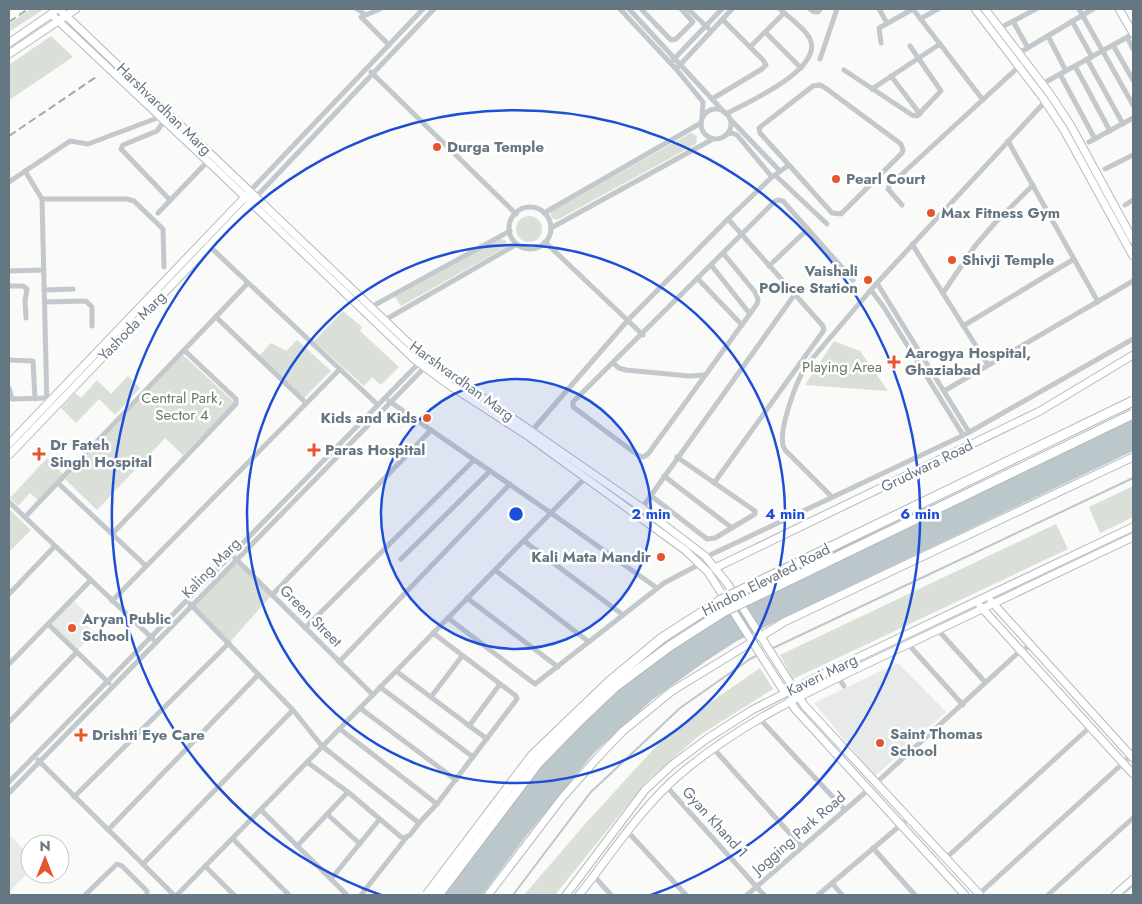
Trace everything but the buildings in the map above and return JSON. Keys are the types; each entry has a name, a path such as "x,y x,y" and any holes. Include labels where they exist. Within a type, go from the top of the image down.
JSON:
{"highway":[{"name":"Hindon Elevated Road","path":"427,895 532,756 609,682 662,638 721,600 1133,401"},
{"name":"Hindon Elevated Road","path":"438,895 538,762 615,688 670,646 723,612 1133,414"}],"street":[{"path":"9,43 59,9"},
{"name":"Harshvardhan Marg","path":"59,9 378,324 425,362 642,508 706,556 727,583 794,689"},
{"path":"9,54 76,9"},
{"path":"357,9 366,15 380,9"},
{"path":"250,197 423,9"},
{"path":"250,197 434,9"},
{"path":"620,9 712,99 780,171"},
{"path":"629,9 672,61"},
{"path":"641,9 671,40 676,38 694,22 681,9"},
{"path":"688,9 711,32"},
{"path":"672,61 722,9"},
{"path":"678,67 732,9"},
{"path":"810,9 814,12 818,12 820,9"},
{"path":"820,58 837,9"},
{"path":"878,9 887,23"},
{"path":"882,43 879,28 913,9 983,100"},
{"path":"920,19 938,9"},
{"path":"975,9 1071,126 1133,240"},
{"path":"985,9 1019,53 1022,64 1042,84 1064,130 1133,256"},
{"path":"1000,28 1026,11 1036,9"},
{"path":"1079,9 1133,105"},
{"path":"1019,53 1092,9"},
{"path":"1119,9 1131,35 1133,49"},
{"path":"544,213 702,121 706,113 713,110 725,113 775,87 801,68 808,58 812,45 809,37 782,11 750,47"},
{"name":"Harshvardhan Marg","path":"51,14 162,119 385,320 425,362"},
{"path":"362,17 389,44"},
{"path":"712,99 765,67 765,63 722,20"},
{"path":"1013,21 1028,48"},
{"path":"1072,21 1123,124"},
{"path":"765,32 801,68"},
{"path":"1042,84 1131,35"},
{"path":"1048,36 1066,71"},
{"path":"872,89 940,44"},
{"path":"1113,45 1133,80"},
{"path":"844,70 912,115 917,116 941,91 910,46"},
{"path":"902,204 888,189 889,186 1022,64"},
{"path":"1075,66 1110,131"},
{"path":"678,67 703,102 703,133 713,139"},
{"path":"367,68 516,214"},
{"path":"1060,74 1095,139"},
{"path":"891,76 920,114"},
{"path":"816,85 824,87 901,144 903,150 840,214 832,213 789,165 760,133 759,128 816,85"},
{"path":"969,432 877,283 1008,141 1049,100"},
{"path":"1089,142 1133,118"},
{"path":"9,182 70,141 88,144 162,119"},
{"path":"162,119 157,131 123,145 121,149 170,200"},
{"path":"727,134 731,124 730,119"},
{"path":"551,228 713,139 732,133 737,135 773,176 827,224"},
{"path":"1008,141 1098,302"},
{"path":"1106,169 1133,155"},
{"path":"158,213 208,161"},
{"path":"530,434 628,320 728,219 773,176 789,165"},
{"path":"9,388 12,399 34,399 48,404 42,199 25,171"},
{"path":"942,292 975,246 1033,185"},
{"name":"Yashoda Marg","path":"10,449 48,404 250,197"},
{"path":"42,199 127,199 134,201 164,229 164,267"},
{"path":"723,253 757,295 757,304 648,454 643,457 573,407 575,399 643,335 723,253 778,200 783,201 853,280"},
{"path":"1125,205 1133,200"},
{"path":"530,208 544,213 548,217 551,228 549,237 545,242 533,249 517,244 510,231 510,223 516,214 530,208"},
{"path":"714,483 823,333 823,326 728,219"},
{"path":"769,266 808,229"},
{"path":"364,311 510,231"},
{"path":"545,242 643,335"},
{"path":"206,243 378,405"},
{"path":"378,324 517,244"},
{"path":"912,244 988,365"},
{"path":"963,326 1074,259"},
{"path":"711,266 750,314"},
{"path":"9,271 44,270"},
{"path":"698,279 742,325"},
{"path":"944,391 1133,282"},
{"path":"25,517 248,283"},
{"path":"9,286 23,286 27,289 25,300 26,318"},
{"path":"832,497 786,450 783,446 782,437 792,394 806,366 873,288 963,435"},
{"path":"44,290 73,289"},
{"path":"642,508 795,294"},
{"path":"45,302 86,301 92,306 92,326"},
{"path":"216,317 306,403"},
{"path":"706,556 969,432 1133,339"},
{"path":"112,534 236,404 236,399 184,350"},
{"name":"Grudwara Road","path":"715,568 1040,411 1133,355"},
{"path":"9,360 32,360 34,399"},
{"name":"Kaling Marg","path":"9,782 384,398 425,362"},
{"name":"Kaling Marg","path":"9,793 390,402 425,362"},
{"path":"613,363 619,368 626,370 689,376 705,375"},
{"path":"112,600 340,369"},
{"path":"384,398 658,588"},
{"path":"272,595 431,430"},
{"name":"Harshvardhan Marg","path":"530,434 585,478 685,550 700,564 719,588 785,694"},
{"path":"650,495 707,539 715,538 754,516 755,511 677,457"},
{"path":"761,638 792,618 1133,457"},
{"path":"305,628 474,460"},
{"path":"401,559 490,471"},
{"path":"664,476 732,528"},
{"path":"34,756 176,895 585,478"},
{"path":"58,483 146,566"},
{"path":"339,662 510,484"},
{"path":"9,502 156,642"},
{"name":"Kaveri Marg","path":"566,895 632,806 657,777 708,738 752,710 794,689 1133,527"},
{"name":"Kaveri Marg","path":"579,895 628,832 667,787 713,748 758,718 838,677 1133,538"},
{"path":"524,541 623,615"},
{"path":"9,594 55,546"},
{"name":"Green Street","path":"231,555 373,695"},
{"path":"448,618 533,684 537,684 658,588 700,564"},
{"path":"495,570 589,642"},
{"path":"9,664 91,580"},
{"path":"799,697 804,705 980,895 1123,763 1132,757 988,597"},
{"path":"467,598 558,667"},
{"path":"186,600 293,710 322,746 419,823"},
{"path":"976,602 1133,774"},
{"path":"48,624 112,686"},
{"path":"938,630 985,682"},
{"path":"361,895 406,838 437,804 517,699 516,696 433,634"},
{"path":"74,797 229,643"},
{"path":"488,895 562,798 623,731 672,691 753,643"},
{"path":"908,644 962,705"},
{"path":"876,783 1020,651 1031,646"},
{"path":"9,722 77,652"},
{"path":"431,697 462,656"},
{"path":"396,671 487,740"},
{"path":"108,830 258,675"},
{"path":"838,677 844,686"},
{"path":"469,726 500,684"},
{"path":"1059,692 1067,685"},
{"path":"380,687 473,757"},
{"path":"790,701 868,790 966,895"},
{"path":"360,708 456,780"},
{"path":"143,864 293,710"},
{"path":"758,718 844,810"},
{"path":"946,858 1090,727"},
{"path":"340,729 437,804"},
{"path":"713,748 802,847"},
{"path":"307,762 348,792 401,837 406,838"},
{"name":"Gyan Khand 1","path":"667,787 764,895"},
{"name":"Jogging Park Road","path":"747,895 868,790"},
{"path":"297,846 348,792"},
{"path":"261,810 346,895"},
{"path":"327,814 360,844"},
{"path":"818,895 908,818"},
{"path":"1048,895 1133,818"},
{"path":"331,879 380,820"},
{"path":"628,832 686,895"},
{"path":"232,839 288,895"},
{"path":"873,848 915,895"},
{"path":"85,895 117,864 122,866 147,890 147,895"},
{"path":"206,866 234,895"},
{"path":"594,876 611,895"},
{"path":"1115,895 1133,879"},
{"path":"832,884 842,895"},
{"path":"1129,895 1133,891"}],"shaded area":[{"path":"1133,410 1133,451 802,609 737,641 706,661 652,700 594,753 527,835 482,895 436,895 514,786 608,690 706,615 800,567"},
{"name":"Aryan Public School","path":"74,601 89,616 84,622 94,632 78,650 51,625"},
{"name":"Saint Thomas School","path":"898,663 946,712 875,776 814,703"},
{"path":"9,834 20,846 20,881 9,892"}],"green space":[{"path":"31,9 44,9 9,32 9,24"},
{"path":"51,36 73,57 9,100 9,65"},
{"path":"691,133 697,136 696,144 557,220 552,218 550,212"},
{"path":"529,216 538,220 542,229 538,238 529,242 520,238 516,229 520,220"},
{"path":"499,239 506,240 506,247 401,306 395,297"},
{"path":"343,311 362,327 360,331 399,367 381,385 372,377 364,386 314,341"},
{"path":"297,340 331,371 303,399 258,357 271,343 286,351"},
{"name":"Playing Area","path":"834,341 860,351 888,391 805,385"},
{"name":"Central Park, Sector 4","path":"183,355 235,403 183,455 165,438 97,510 65,479"},
{"path":"128,376 140,388 115,415 99,399 76,423 61,408 75,393 81,398 97,380 111,394"},
{"path":"47,458 63,474 38,500 30,493 18,506 10,498"},
{"path":"1133,486 1133,517 1100,533 1089,507"},
{"path":"9,509 31,530 9,552"},
{"path":"1056,524 1068,549 793,679 780,655"},
{"path":"236,560 272,595 229,643 192,606"},
{"path":"760,668 773,689 700,735 647,781 555,895 524,895 585,824 660,742 708,704"}],"waterway":[{"path":"771,649 1133,478"},
{"path":"513,895 590,793 680,708 758,655"}],"railway":[{"path":"9,22 28,9"},
{"path":"9,136 96,77"}],"place":[{"name":"Durga Temple","path":"437,147"},
{"name":"Pearl Court","path":"836,179"},
{"name":"Max Fitness Gym","path":"931,213"},
{"name":"Shivji Temple","path":"952,260"},
{"name":"Vaishali POlice Station","path":"868,280"},
{"name":"Aarogya Hospital, Ghaziabad","path":"894,362"},
{"name":"Kids and Kids","path":"427,418"},
{"name":"Paras Hospital","path":"314,450"},
{"name":"Dr Fateh Singh Hospital","path":"39,454"},
{"name":"Kali Mata Mandir","path":"661,557"},
{"name":"Aryan Public School","path":"72,628"},
{"name":"Drishti Eye Care","path":"81,735"},
{"name":"Saint Thomas School","path":"880,743"}]}
